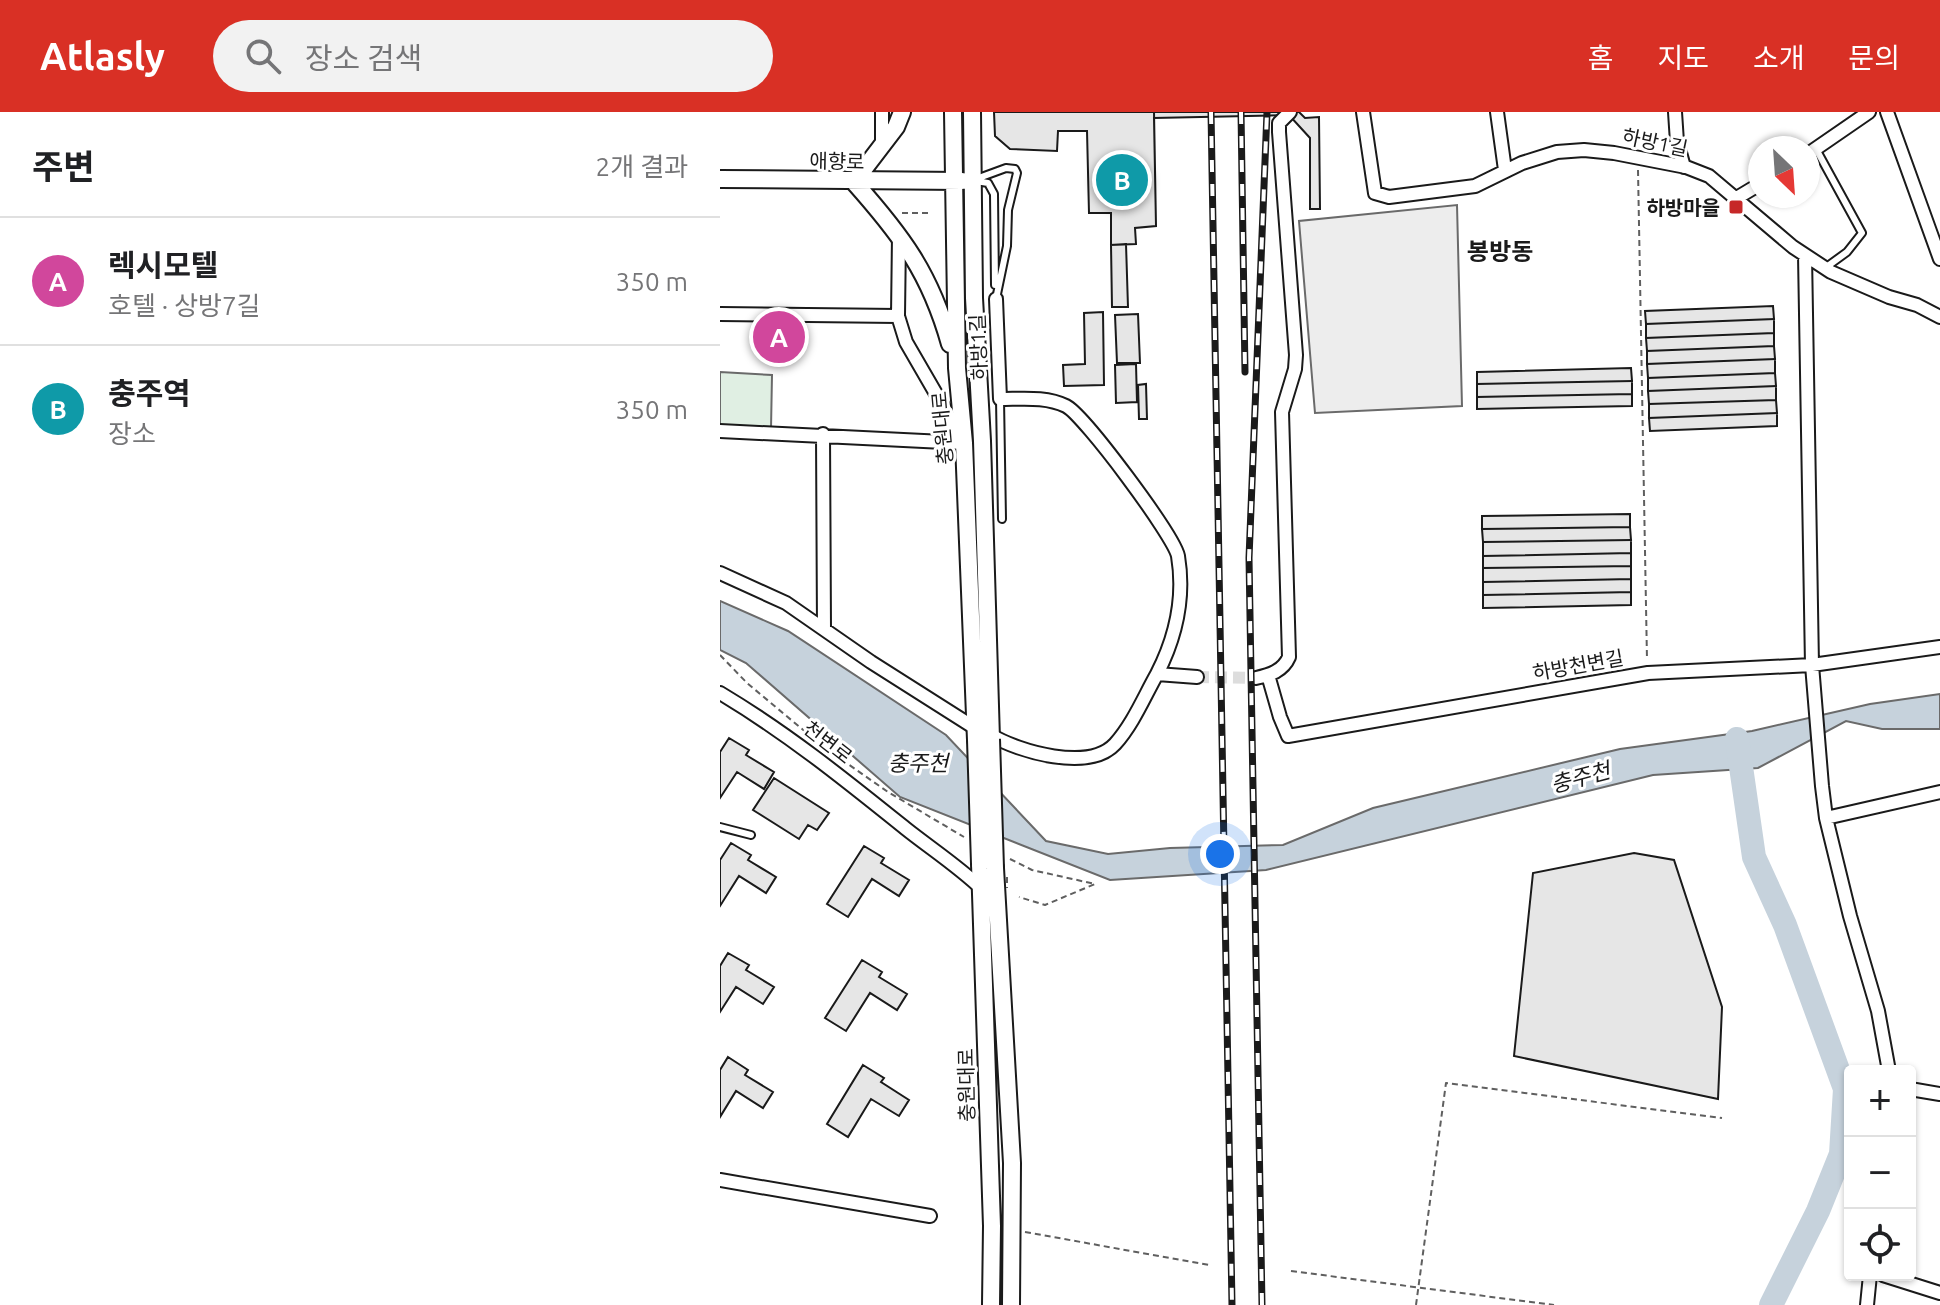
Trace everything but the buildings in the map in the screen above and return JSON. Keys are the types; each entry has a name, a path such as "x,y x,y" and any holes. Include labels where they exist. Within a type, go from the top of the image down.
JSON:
{"street":[{"path":"882,112 882,145"},
{"path":"902,112 896,127 854,182 914,256 939,306 957,368"},
{"name":"충원대로","path":"953,112 957,368 983,735"},
{"name":"충원대로","path":"972,112 974,326 982,441 983,735"},
{"name":"하방천변길","path":"1290,112 1282,118 1279,132 1296,361 1282,412 1289,657 1281,668 1262,676 1288,736 1648,673 1812,665 1940,647"},
{"name":"하방1길","path":"1363,112 1375,193 1389,197 1475,186 1505,170 1557,152 1584,150 1684,167 1709,176 1825,268 1940,317"},
{"path":"1497,112 1505,170"},
{"path":"1675,112 1677,142 1684,167"},
{"path":"1820,146 1869,112"},
{"path":"1887,112 1940,259"},
{"name":"애향로","path":"720,179 973,181"},
{"path":"1735,199 1748,191"},
{"path":"899,236 898,316 906,342 964,443"},
{"path":"1805,255 1812,665 1822,786 1826,818 1878,1011 1888,1065"},
{"name":"하방1길","path":"983,735 1033,753 1054,756 1086,756 1103,752 1114,745 1157,674 1172,640 1180,610 1178,559 1174,544 1070,407 1049,399 1000,399 996,299"},
{"path":"720,314 898,316"},
{"path":"720,431 964,443"},
{"path":"823,434 824,628"},
{"path":"720,573 786,603 983,735 993,863"},
{"path":"1157,674 1197,677"},
{"name":"천변로","path":"720,693 791,737 913,835 961,869 982,889"},
{"path":"1826,818 1940,792"},
{"name":"충원대로","path":"991,1305 992,1226 982,889 993,863"},
{"name":"충원대로","path":"993,863 1013,1231 1011,1305"},
{"path":"1916,1090 1940,1094"},
{"path":"720,1180 930,1216"},
{"path":"1867,1305 1869,1281"},
{"path":"1902,1281 1940,1293"}],"lane":[{"path":"1820,165 1862,233 1847,252 1825,268"},
{"path":"973,181 1006,168 1015,169 1017,173 1008,210 1007,246 996,299"},
{"path":"973,181 988,183 994,194 996,299"},
{"path":"1000,399 1002,519"},
{"path":"720,827 751,835"}],"path":[{"path":"1638,158 1648,673"},
{"path":"902,213 929,213"},
{"path":"720,655 747,683 816,741 888,792 962,836"},
{"path":"993,863 1095,884 1045,905 1019,897"},
{"path":"1416,1305 1446,1083 1722,1118"},
{"path":"1013,1231 1209,1265"},
{"path":"1291,1271 1419,1285 1554,1305"}],"green space":[{"path":"720,372 772,375 771,429 720,427"}],"shaded area":[{"path":"1457,205 1462,406 1315,413 1299,221"}],"water":[{"name":"충주천","path":"720,601 788,631 946,735 1046,841 1108,854 1170,848 1283,845 1373,808 1620,749 1752,731 1870,704 1940,694 1940,729 1882,729 1846,721 1758,768 1653,775 1266,870 1110,880 900,797 746,663 720,650"}],"waterway":[{"path":"1737,739 1754,857 1785,925 1845,1089 1841,1154 1818,1211 1771,1305"}],"tunnel":[{"path":"1197,677 1256,678"}],"railway":[{"path":"1211,112 1232,1305"},
{"path":"1241,112 1245,372"},
{"path":"1262,1305 1249,558 1267,112"}],"place":[{"name":"충주역","path":"1122,180"},
{"name":"하방마을","path":"1736,207"},
{"name":"렉시모텔","path":"779,337"}],"district":[{"name":"봉방동","path":"1500,251"}]}
